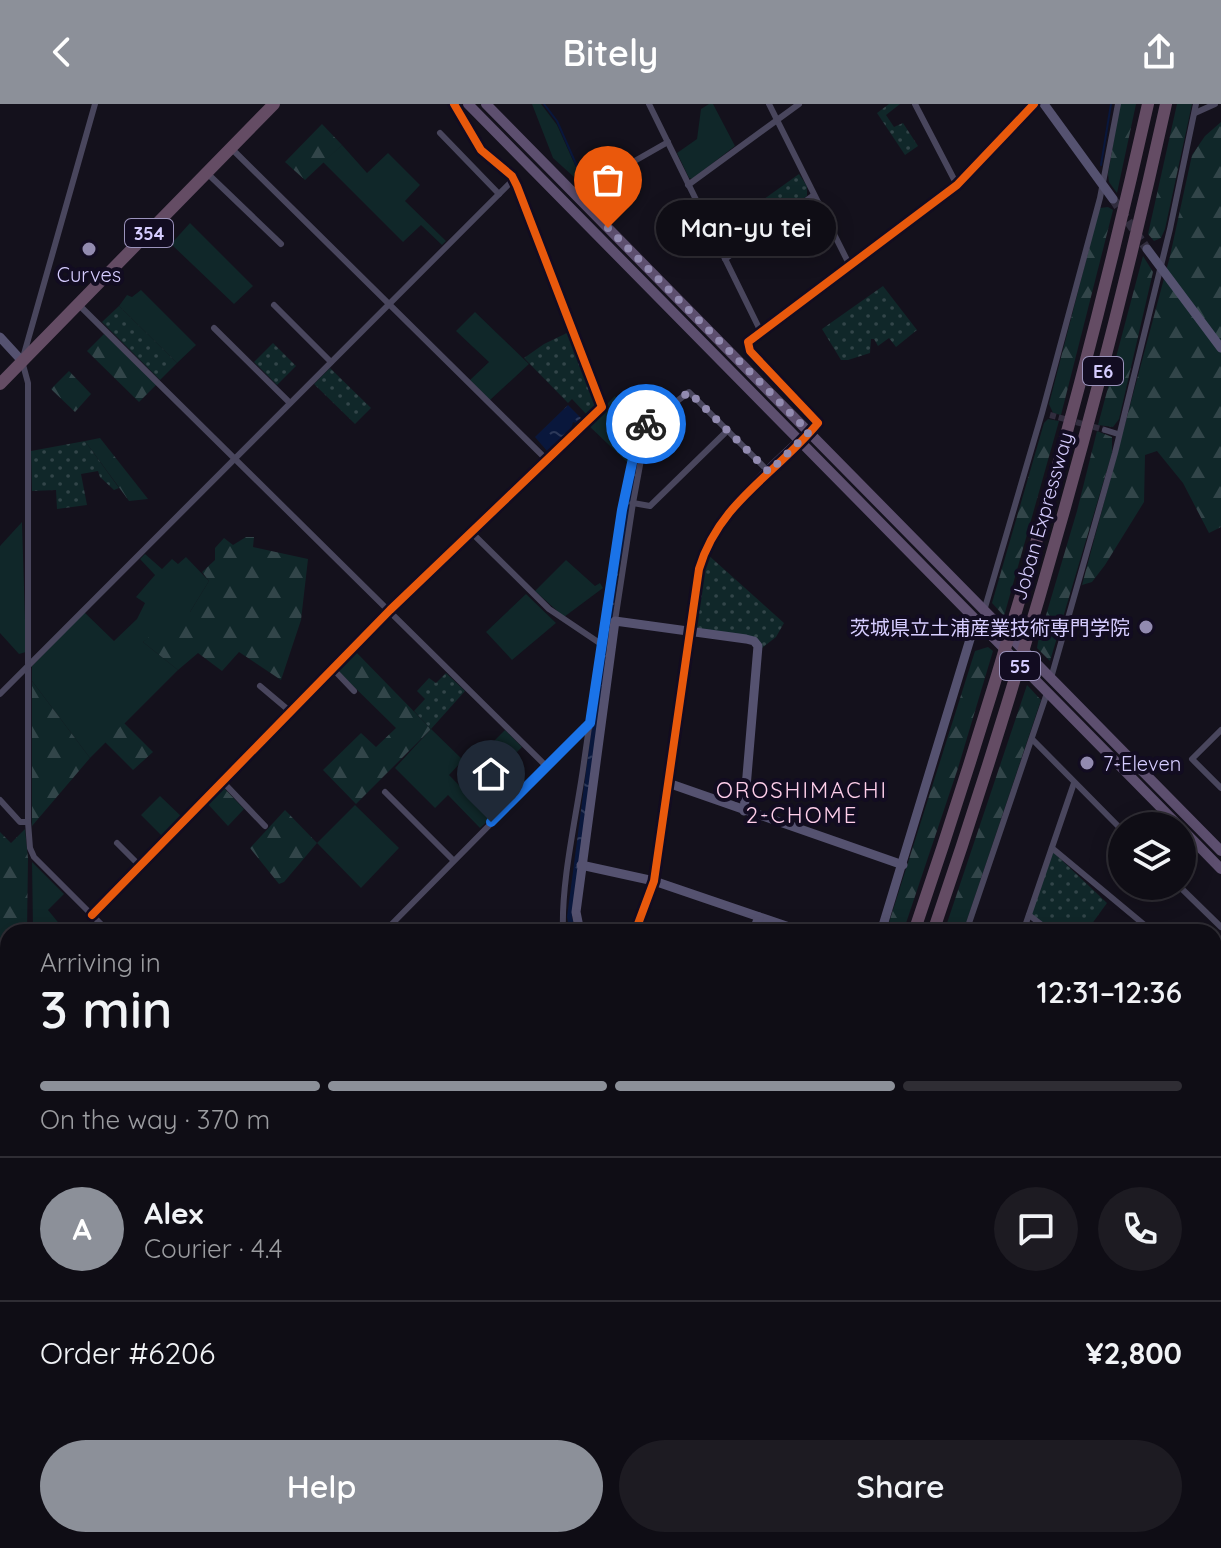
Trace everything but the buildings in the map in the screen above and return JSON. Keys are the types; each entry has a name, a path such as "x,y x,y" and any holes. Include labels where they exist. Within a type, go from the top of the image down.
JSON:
{"highway":[{"name":"354","path":"0,384 274,104"},
{"name":"Joban Expressway","path":"917,924 1015,622 1102,302 1148,104"},
{"name":"Joban Expressway","path":"936,924 1016,679 1091,417 1166,104"}],"main road":[{"name":"55","path":"468,104 1165,812"},
{"name":"55","path":"486,104 1221,851"},
{"name":"55","path":"1196,843 1221,869"}],"street":[{"path":"22,361 95,104"},
{"path":"92,915 390,610 602,407 514,179 481,150 454,104"},
{"path":"649,104 761,332"},
{"path":"769,104 850,266"},
{"path":"688,185 799,104"},
{"path":"915,104 957,185"},
{"path":"641,924 654,881 699,569 713,532 727,513 816,426 816,419 747,346 761,332 957,185 1034,104"},
{"path":"1044,104 1113,199"},
{"path":"984,611 1046,414 1102,185 1118,104"},
{"path":"1051,678 1118,434 1196,104"},
{"path":"1195,113 1215,104"},
{"path":"440,133 499,194"},
{"path":"569,207 589,187 668,142"},
{"path":"231,148 547,460"},
{"path":"207,173 281,244"},
{"path":"0,694 514,179"},
{"path":"725,259 814,195"},
{"path":"1147,249 1221,348"},
{"path":"78,304 546,766"},
{"path":"274,305 331,362"},
{"path":"214,328 290,403"},
{"path":"0,337 22,361 28,383 30,848 34,857 101,924"},
{"path":"564,924 601,644 626,487 639,430 689,392 769,472"},
{"path":"577,924 581,865 615,621 648,422"},
{"path":"633,503 650,506 728,430"},
{"path":"1105,430 1118,434"},
{"path":"880,524 890,515"},
{"path":"471,532 563,621 601,644"},
{"path":"615,621 746,639 758,646 744,811"},
{"path":"884,924 971,636 978,622"},
{"path":"333,669 354,691"},
{"path":"260,686 292,713"},
{"path":"969,924 1047,693"},
{"path":"392,924 590,723"},
{"path":"1221,730 1192,759 1221,788"},
{"path":"1032,739 1108,816"},
{"path":"223,782 265,826"},
{"path":"668,783 903,865"},
{"path":"1026,924 1074,783"},
{"path":"385,792 453,860"},
{"path":"0,800 20,822 28,822"},
{"path":"117,843 140,866"},
{"path":"1052,848 1143,924"},
{"path":"581,865 654,881 780,924"},
{"path":"1193,900 1218,924"},
{"path":"1029,915 1041,924"},
{"path":"756,924 759,917"}],"green space":[{"path":"532,104 541,104 557,125 579,174 574,177 553,158"},
{"path":"713,104 735,146 692,179 677,153 697,139 701,109"},
{"path":"889,104 900,104 886,115 894,127 903,123 918,146 905,155 877,113"},
{"path":"1120,104 1136,104 1117,193 1109,182 1108,174"},
{"path":"1177,104 1192,104 1165,229 1161,238 1154,241 1148,234"},
{"path":"1221,122 1221,527 1209,533 1183,483 1157,451 1145,455 1144,502 1105,565 1092,582 1082,585 1170,256 1192,155 1205,136"},
{"path":"322,124 342,145 305,180 285,162"},
{"path":"342,145 367,173 388,153 420,185 405,201 446,241 442,245 421,225 403,242 323,162"},
{"path":"799,174 807,186 807,196 768,224 757,204"},
{"path":"1100,208 1113,210 1061,415 1053,413 1049,404 1098,214"},
{"path":"190,223 253,286 234,304 171,244"},
{"path":"1143,256 1153,272 1119,419 1113,427 1098,425"},
{"path":"883,286 917,330 896,347 889,338 878,346 871,339 870,353 841,360 822,329"},
{"path":"141,290 196,345 177,363 119,306 127,295 132,297"},
{"path":"119,306 177,363 160,380 102,322"},
{"path":"475,312 529,364 490,400 470,380 489,362 456,331"},
{"path":"569,332 596,404 588,416 572,399 568,403 524,358"},
{"path":"104,334 157,384 139,402 87,351"},
{"path":"273,343 296,366 277,385 254,362"},
{"path":"330,368 371,408 355,424 314,384"},
{"path":"69,371 91,394 75,412 51,389"},
{"path":"615,396 639,423 629,464 587,424"},
{"path":"1048,419 1059,421 1004,616 992,603 1044,423"},
{"path":"1097,431 1112,437 1112,453 1050,661 1037,648 1038,642"},
{"path":"100,438 148,499 129,501 85,441"},
{"path":"85,441 119,488 114,490 98,471 81,474 87,505 57,509 56,490 32,491 31,451"},
{"path":"22,522 26,652 19,654 0,633 0,546"},
{"path":"246,537 254,537 253,547 308,559 301,620 281,680 239,652 222,671 198,653 178,670 143,642 185,608 190,612 209,581 202,572 215,560 215,548 224,538 233,545"},
{"path":"706,553 784,623 776,637 762,648 761,643 693,628"},
{"path":"145,554 162,569 172,559 178,564 186,557 209,581 190,612 143,642 178,670 90,758 32,681 32,666 84,612 114,641 137,619 145,603 136,597 155,575 140,559"},
{"path":"566,560 595,586 600,583 603,588 564,617 535,591"},
{"path":"526,594 556,623 512,660 486,632"},
{"path":"988,647 993,651 958,768 906,924 889,924 975,651"},
{"path":"355,651 431,729 356,804 323,770 361,733 376,747 396,728 340,673 339,668"},
{"path":"446,673 465,691 431,729 414,711 425,699 417,691 429,678 436,683"},
{"path":"32,681 90,758 32,826"},
{"path":"1027,685 1041,700 966,924 947,924"},
{"path":"124,723 153,752 133,770 105,742"},
{"path":"431,729 463,760 449,775 491,818 480,828 448,795 435,808 395,768"},
{"path":"505,730 522,747 499,770 482,753"},
{"path":"223,787 244,809 228,826 207,803"},
{"path":"160,796 183,818 164,838 141,815"},
{"path":"355,805 399,848 361,888 317,843"},
{"path":"285,810 317,843 279,884 250,848"},
{"path":"25,829 27,924 0,924 0,832 11,843"},
{"path":"1052,851 1107,903 1092,924 1044,924 1031,915"},
{"path":"32,862 64,894 48,910 59,924 33,924"}],"water":[{"path":"568,405 581,418 573,422 571,429 547,451 535,437"},
{"path":"641,435 644,436 619,569 572,917 574,924 568,924 599,675 628,495"}],"waterway":[{"path":"544,104 557,121 580,173"},
{"path":"1101,165 1111,104"}],"tunnel":[{"path":"1113,199 1147,249"},
{"path":"1050,415 1105,430"}],"cycle path":[{"path":"92,915 390,610 602,407 517,186 512,176 481,150 454,104"},
{"path":"638,924 654,881 699,569 708,546 734,507 818,423 750,351 748,342 957,185 1034,104"}],"way so far":[{"path":"608,228 809,432 769,472 689,392 646,424"}],"place":[{"name":"Man-yu tei","path":"608,228"},
{"name":"Curves","path":"89,249"},
{"name":"茨城県立土浦産業技術専門学院","path":"1146,627"},
{"name":"7-Eleven","path":"1087,763"}],"district":[{"name":"OROSHIMACHI 2-CHOME","path":"802,802"}],"route":[{"path":"491,822 590,723 622,510 639,430 646,424"}]}
